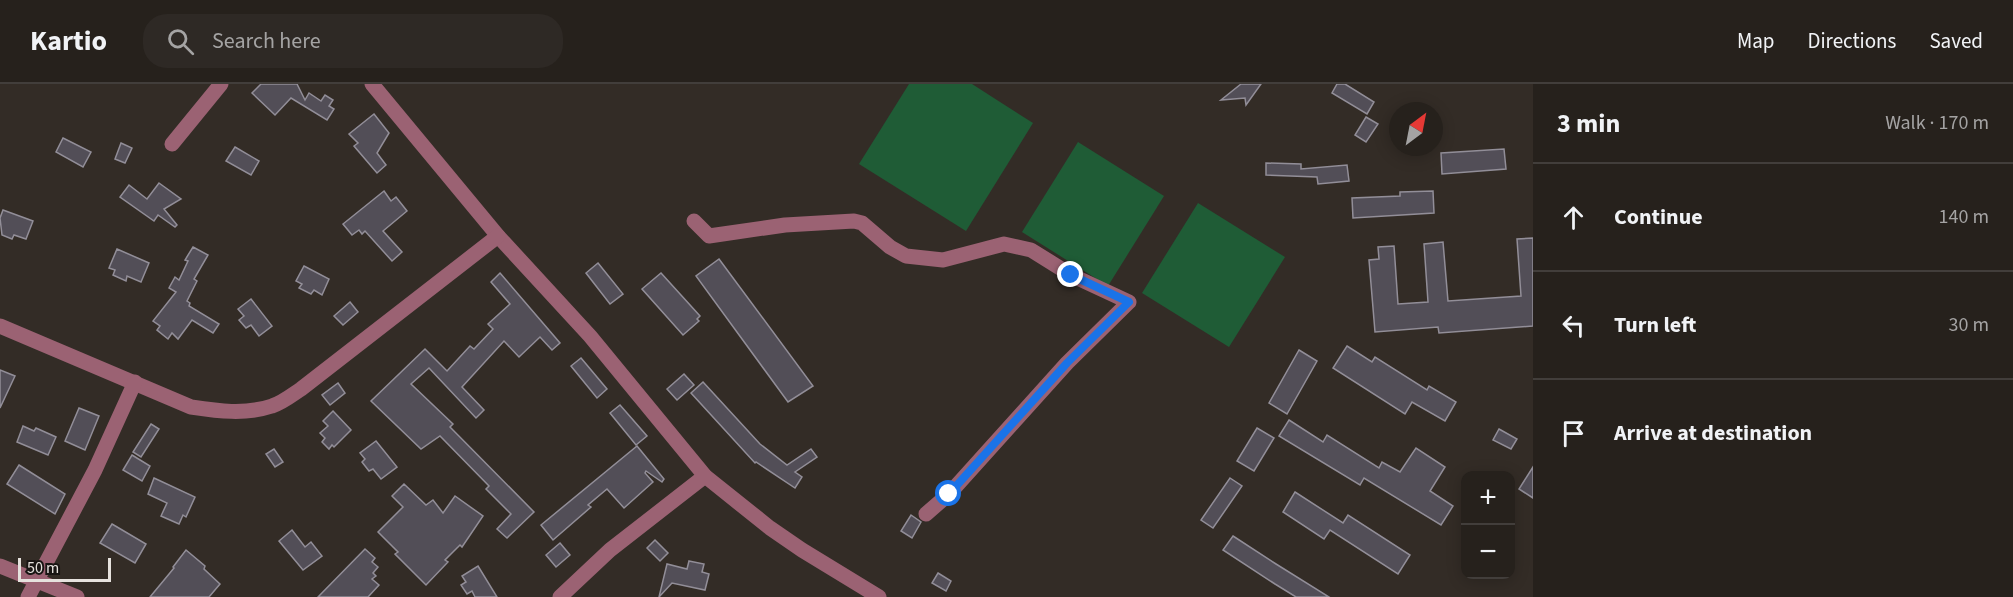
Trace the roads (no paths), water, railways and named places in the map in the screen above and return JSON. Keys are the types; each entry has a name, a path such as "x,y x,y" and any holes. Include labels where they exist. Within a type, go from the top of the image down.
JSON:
{"street":[{"path":"171,144 221,84"},
{"path":"372,84 498,236 590,336 705,476 770,528 879,597"},
{"path":"694,221 709,237 785,225 854,221 862,223 890,247 906,256 943,260 1004,244 1031,250 1071,275 1129,302 1067,363 949,494 926,514"},
{"path":"0,326 191,407 247,412 273,406 301,389 498,236"},
{"path":"28,597 95,470 135,382"},
{"path":"560,597 610,550 705,476"},
{"path":"0,567 77,597"}]}
